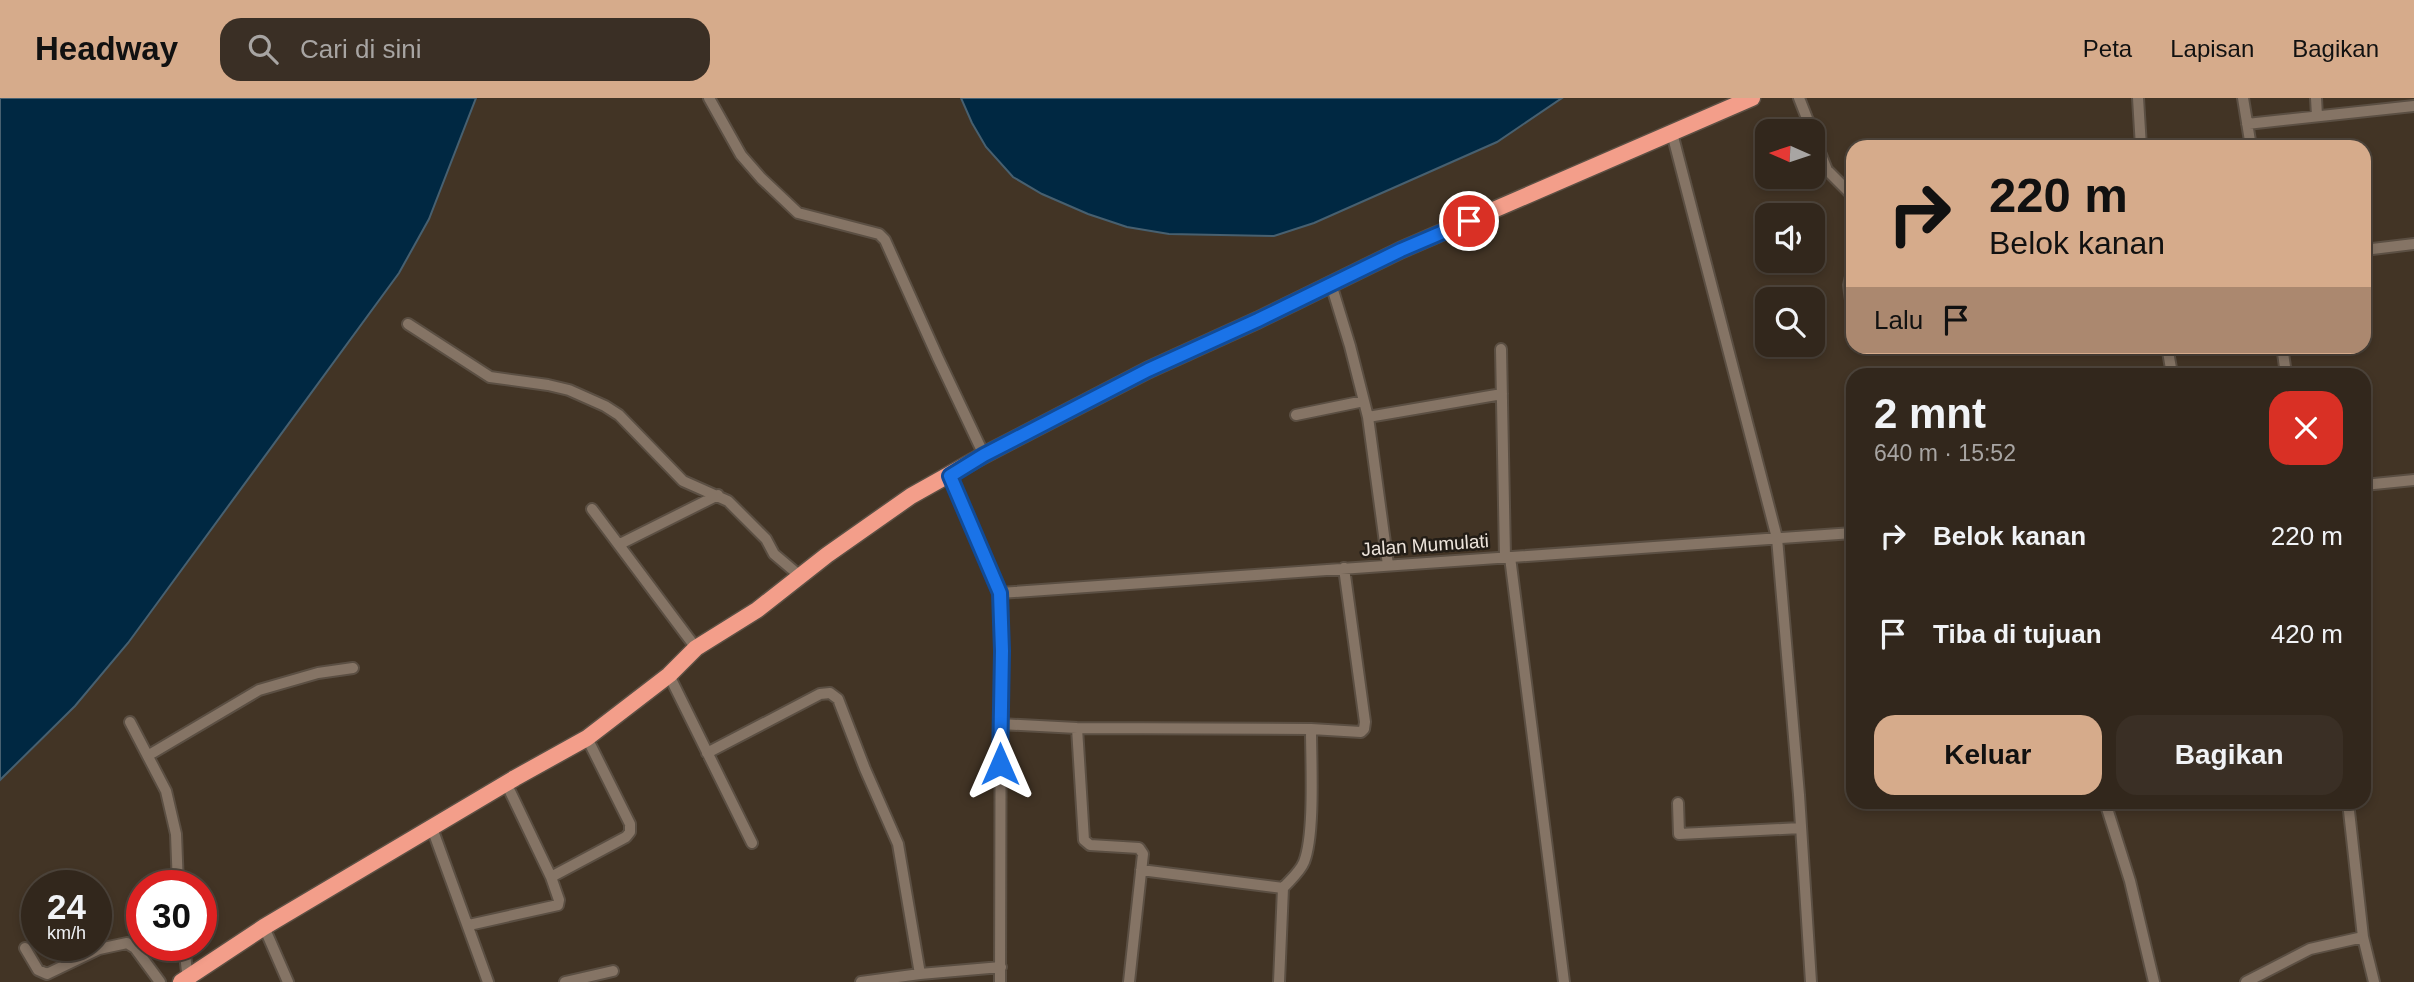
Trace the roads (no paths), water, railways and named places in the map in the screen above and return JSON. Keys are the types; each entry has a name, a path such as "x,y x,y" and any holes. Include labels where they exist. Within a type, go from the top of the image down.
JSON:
{"highway":[{"path":"185,980 264,928 506,783 587,738 669,676 696,648 757,610 911,496 1148,370 1401,250 1752,98"}],"street":[{"path":"709,98 741,155 792,208 807,217 879,234 886,240 984,455"},
{"path":"1800,98 1807,119"},
{"path":"2137,98 2140,140"},
{"path":"2244,98 2250,140"},
{"path":"2316,98 2317,116"},
{"path":"2248,124 2414,106"},
{"path":"1672,133 1777,538 1811,982"},
{"path":"1825,165 1846,189"},
{"path":"2371,249 2414,244"},
{"path":"1331,284 1368,418 1388,565"},
{"path":"408,324 490,377 559,387 605,406 625,419 683,481 718,495 733,506 766,539 774,554 800,576"},
{"path":"1501,349 1508,557 1564,982"},
{"path":"1368,418 1502,394"},
{"path":"1296,415 1364,401"},
{"path":"950,476 1000,593 1000,982"},
{"path":"2371,484 2414,480"},
{"path":"620,544 718,495"},
{"path":"592,509 696,648"},
{"name":"Jalan Mumulati","path":"1000,593 1846,533"},
{"path":"1000,724 1077,728 1311,729 1357,733 1364,729 1344,568"},
{"path":"149,755 260,690 318,673 353,668"},
{"path":"669,676 752,843"},
{"path":"707,753 820,694 830,693 838,699 898,844 919,974"},
{"path":"131,722 161,778 173,813 178,870"},
{"path":"1077,728 1084,840 1090,845 1139,848 1143,854 1129,982"},
{"path":"1279,982 1283,888 1303,864 1308,843 1311,729"},
{"path":"551,877 626,837 630,832 630,824 587,738"},
{"path":"469,925 556,906 559,900 551,877 506,783"},
{"path":"1678,803 1679,834 1801,828"},
{"path":"2107,809 2130,881 2154,982"},
{"path":"2349,809 2363,937 2374,982"},
{"path":"432,828 488,982"},
{"path":"1141,870 1283,888"},
{"path":"264,928 288,982"},
{"path":"2246,982 2309,949 2363,937"},
{"path":"112,946 127,943 135,948 160,982"},
{"path":"33,961 38,970 47,974 74,961"},
{"path":"184,961 185,980"},
{"path":"861,982 919,974 1001,968"},
{"path":"565,982 613,971"}],"water":[{"path":"0,98 476,98 429,219 399,273 128,643 75,706 0,780"},
{"path":"961,98 1562,98 1497,142 1314,223 1274,236 1169,234 1127,227 1042,194 1013,177 986,147"}]}
